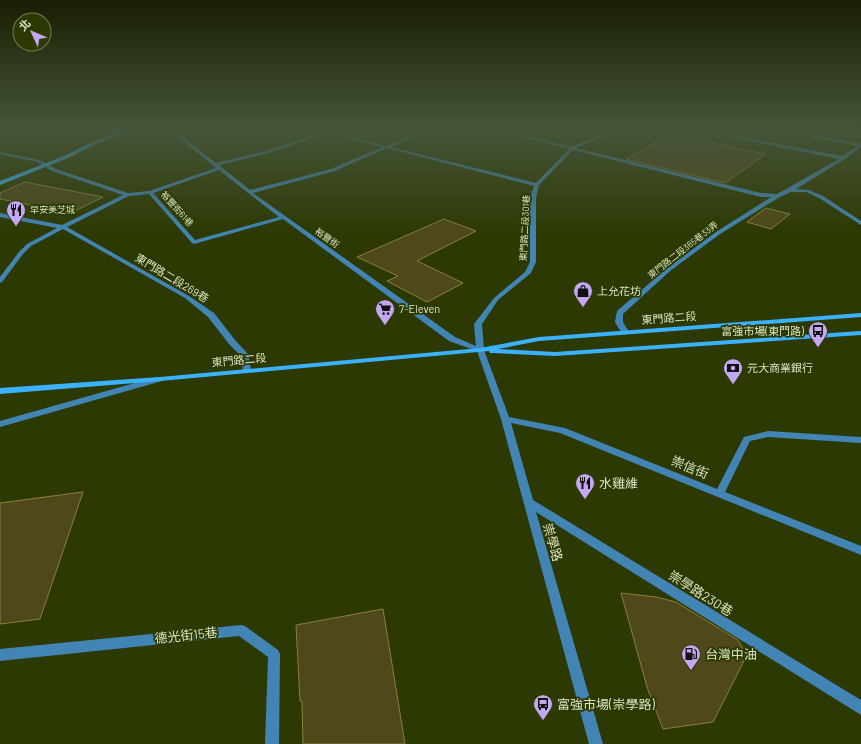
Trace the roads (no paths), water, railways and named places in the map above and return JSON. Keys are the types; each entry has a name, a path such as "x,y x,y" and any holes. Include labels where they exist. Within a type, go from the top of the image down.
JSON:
{"main road":[{"path":"0,183 48,164"},
{"name":"東門路二段","path":"0,391 160,379 480,350 539,339 861,315"},
{"name":"東門路二段","path":"480,350 555,354 861,333"}],"street":[{"name":"裕豐街","path":"214,164 249,192 452,339 480,350"},
{"name":"裕豐街61巷","path":"225,164 150,192 194,242 284,217"},
{"path":"249,192 334,170 349,164"},
{"path":"454,164 537,185"},
{"name":"東門路二段301巷","path":"480,350 478,324 496,299 528,273 533,262 533,198 537,185 557,164"},
{"path":"635,164 761,195 778,196"},
{"name":"東門路二段365巷33弄","path":"626,332 619,322 620,313 668,270 718,233 834,164"},
{"path":"45,165 128,195"},
{"path":"790,190 807,191 821,197 861,223"},
{"path":"0,282 21,253 29,245 128,195 150,192"},
{"name":"東門路二段269巷","path":"0,215 63,227 187,297 211,315 232,342 244,354 247,370"},
{"name":"崇學路","path":"480,350 505,419 596,744"},
{"path":"0,424 160,379"},
{"name":"崇信街","path":"505,419 562,430 861,551"},
{"path":"720,493 747,439 768,434 861,440"},
{"name":"崇學路230巷","path":"527,501 861,708"},
{"name":"德光街15巷","path":"0,655 241,630 274,654 272,744"}],"place":[{"name":"早安美芝城","path":"16,227"},
{"name":"上允花坊","path":"583,308"},
{"name":"7-Eleven","path":"385,326"},
{"name":"富強市場(東門路)","path":"818,348"},
{"name":"元大商業銀行","path":"733,385"},
{"name":"水雞維","path":"585,500"},
{"name":"台灣中油","path":"691,671"},
{"name":"富強市場(崇學路)","path":"543,721"}]}
